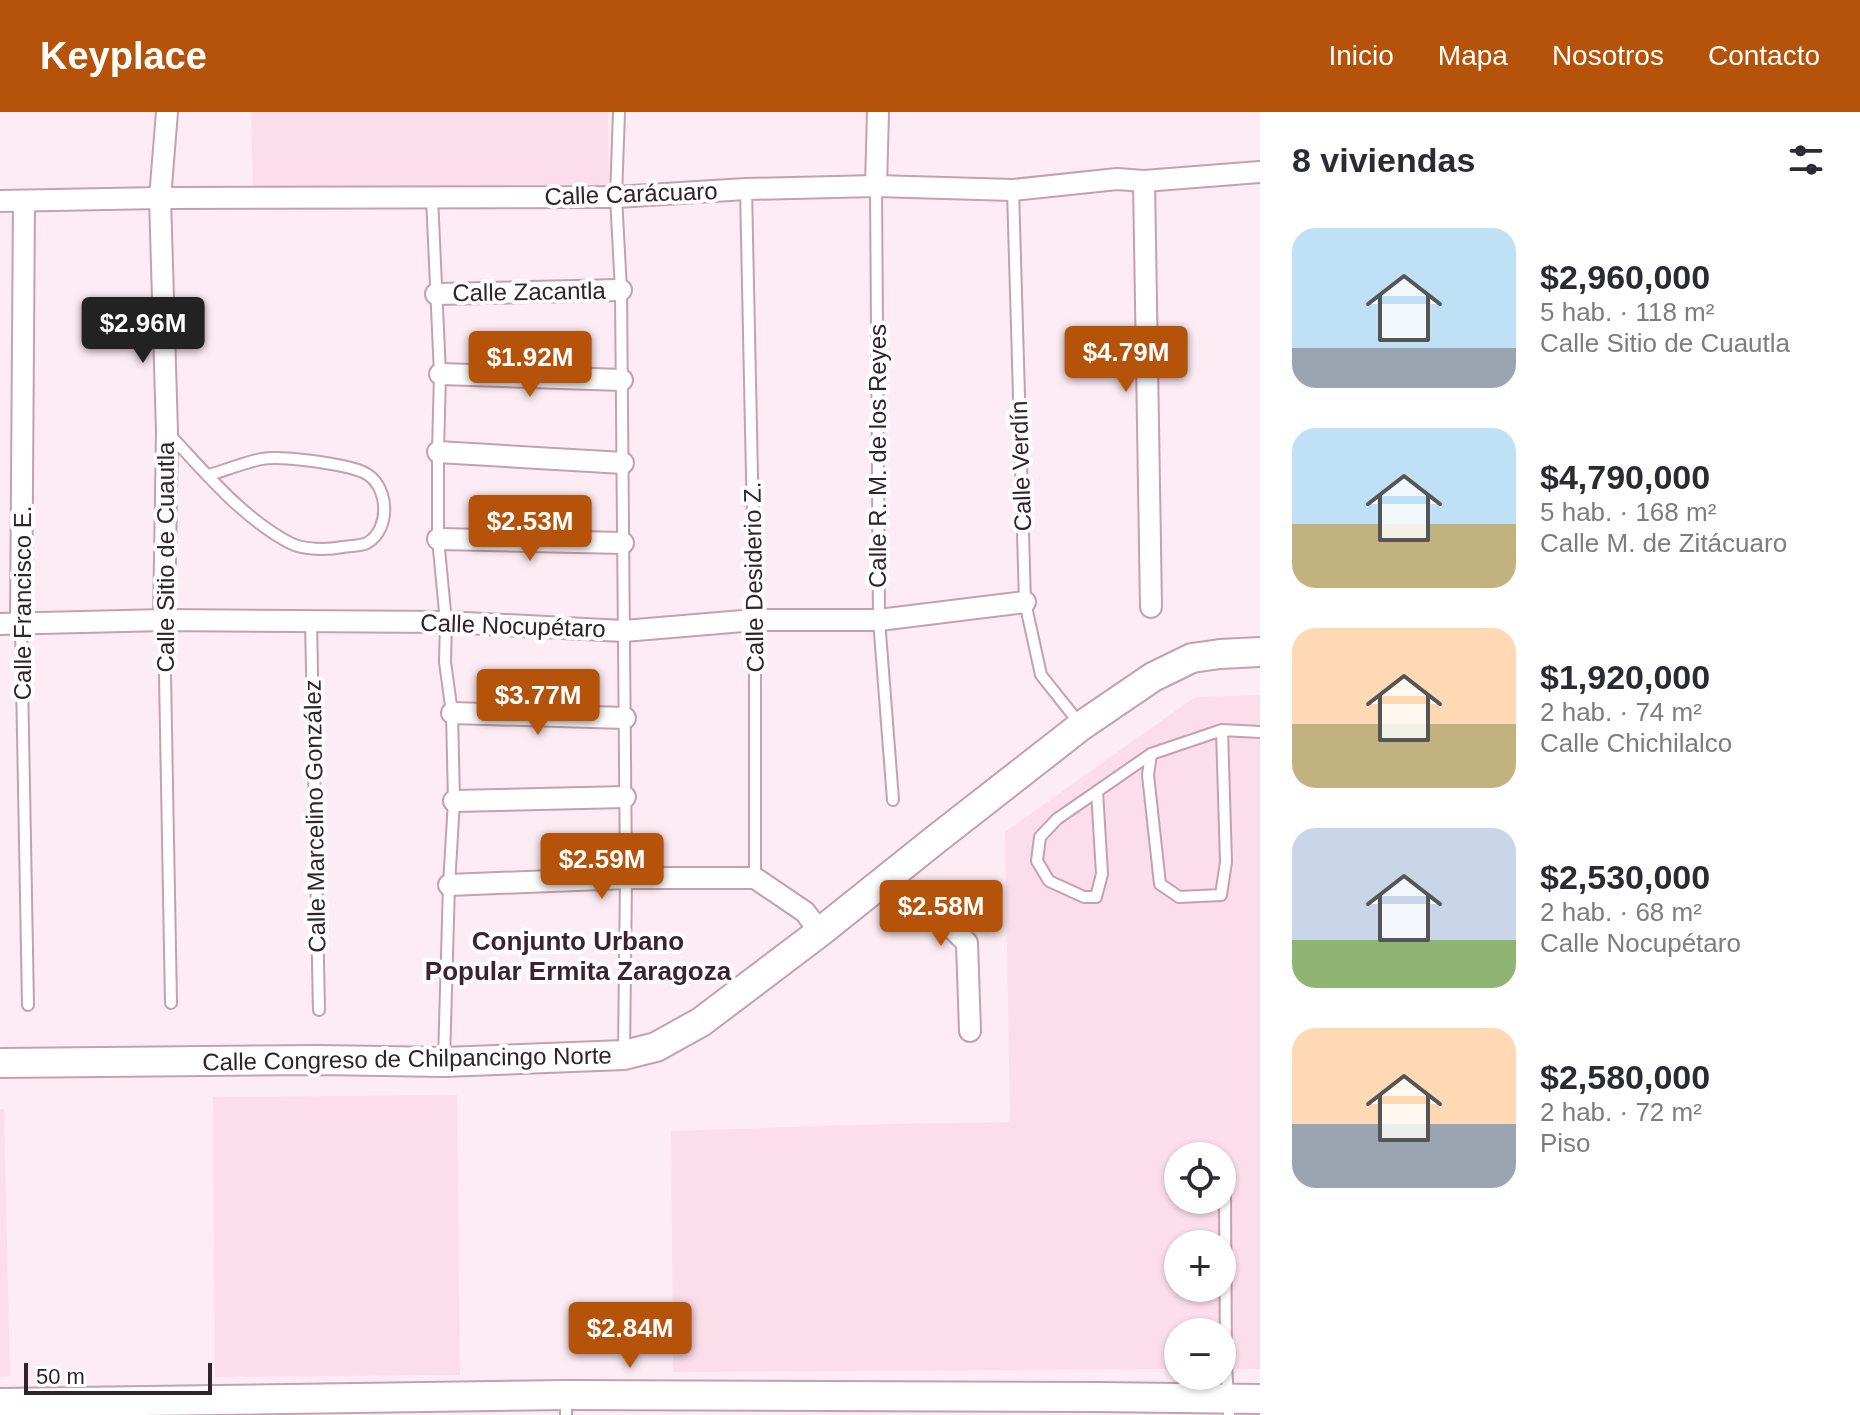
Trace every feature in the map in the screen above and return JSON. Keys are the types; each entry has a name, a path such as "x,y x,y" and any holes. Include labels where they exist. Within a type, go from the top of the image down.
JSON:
{"street":[{"name":"Calle Sitio de Cuautla","path":"164,620 167,432 160,198 167,112"},
{"name":"Calle R. M. de los Reyes","path":"876,186 878,112"},
{"name":"Calle Carácuaro","path":"0,201 616,197 746,189 876,186 1013,190 1117,179 1144,181 1260,172"},
{"path":"1144,181 1151,607"},
{"name":"Calle Francisco E.","path":"21,624 24,201"},
{"name":"Calle Zacantla","path":"436,294 621,290"},
{"path":"440,374 622,380"},
{"path":"438,452 623,463"},
{"path":"438,539 623,543"},
{"name":"Calle Nocupétaro","path":"0,624 164,620 446,622 624,631 755,620 879,620 1025,602"},
{"name":"Calle Congreso de Chilpancingo Norte","path":"0,1063 444,1062 624,1055 656,1047 701,1022 1081,726 1153,677 1192,658 1260,652"},
{"path":"452,713 625,718"},
{"path":"454,801 625,797"},
{"path":"449,885 626,878 755,878 805,912 820,932"},
{"path":"885,879 947,923 967,943 970,1031"},
{"path":"0,1403 69,1409 699,1401 1229,1407 1260,1399"}],"lane":[{"path":"619,112 616,197 621,290 623,463 624,1055"},
{"name":"Calle R. M. de los Reyes","path":"876,186 879,620 893,800"},
{"name":"Calle Desiderio Z.","path":"746,189 755,620 755,878"},
{"name":"Calle Verdín","path":"1013,190 1025,602 1041,675 1081,726"},
{"path":"432,197 440,374 438,539 446,622 445,662 452,713 454,801 444,1062"},
{"path":"167,432 245,513 292,544 329,550 367,543 382,527 385,508 378,484 365,473 306,460 263,458 209,475"},
{"name":"Calle Sitio de Cuautla","path":"164,620 171,1003"},
{"name":"Calle Marcelino González","path":"311,621 319,1010"},
{"name":"Calle Francisco E.","path":"21,624 28,1005"},
{"path":"1151,754 1148,775 1160,884 1179,897 1221,895 1226,862 1222,730"},
{"path":"1097,791 1102,874 1096,897 1084,897 1049,881 1037,861 1040,837 1057,819 1097,791 1151,754 1222,730 1260,732"},
{"path":"1225,1214 1229,1407"}],"shaded area":[{"path":"251,112 608,112 609,186 253,188"},
{"path":"1260,695 1260,1369 1236,1369 1236,1318 1164,1318 1164,1369 673,1372 671,1131 1010,1122 1005,832 1195,697"},
{"path":"457,1095 460,1375 215,1377 213,1097"},
{"path":"0,1109 4,1109 10,1376 0,1377"}],"district":[{"name":"Conjunto Urbano Popular Ermita Zaragoza","path":"578,956"}]}
